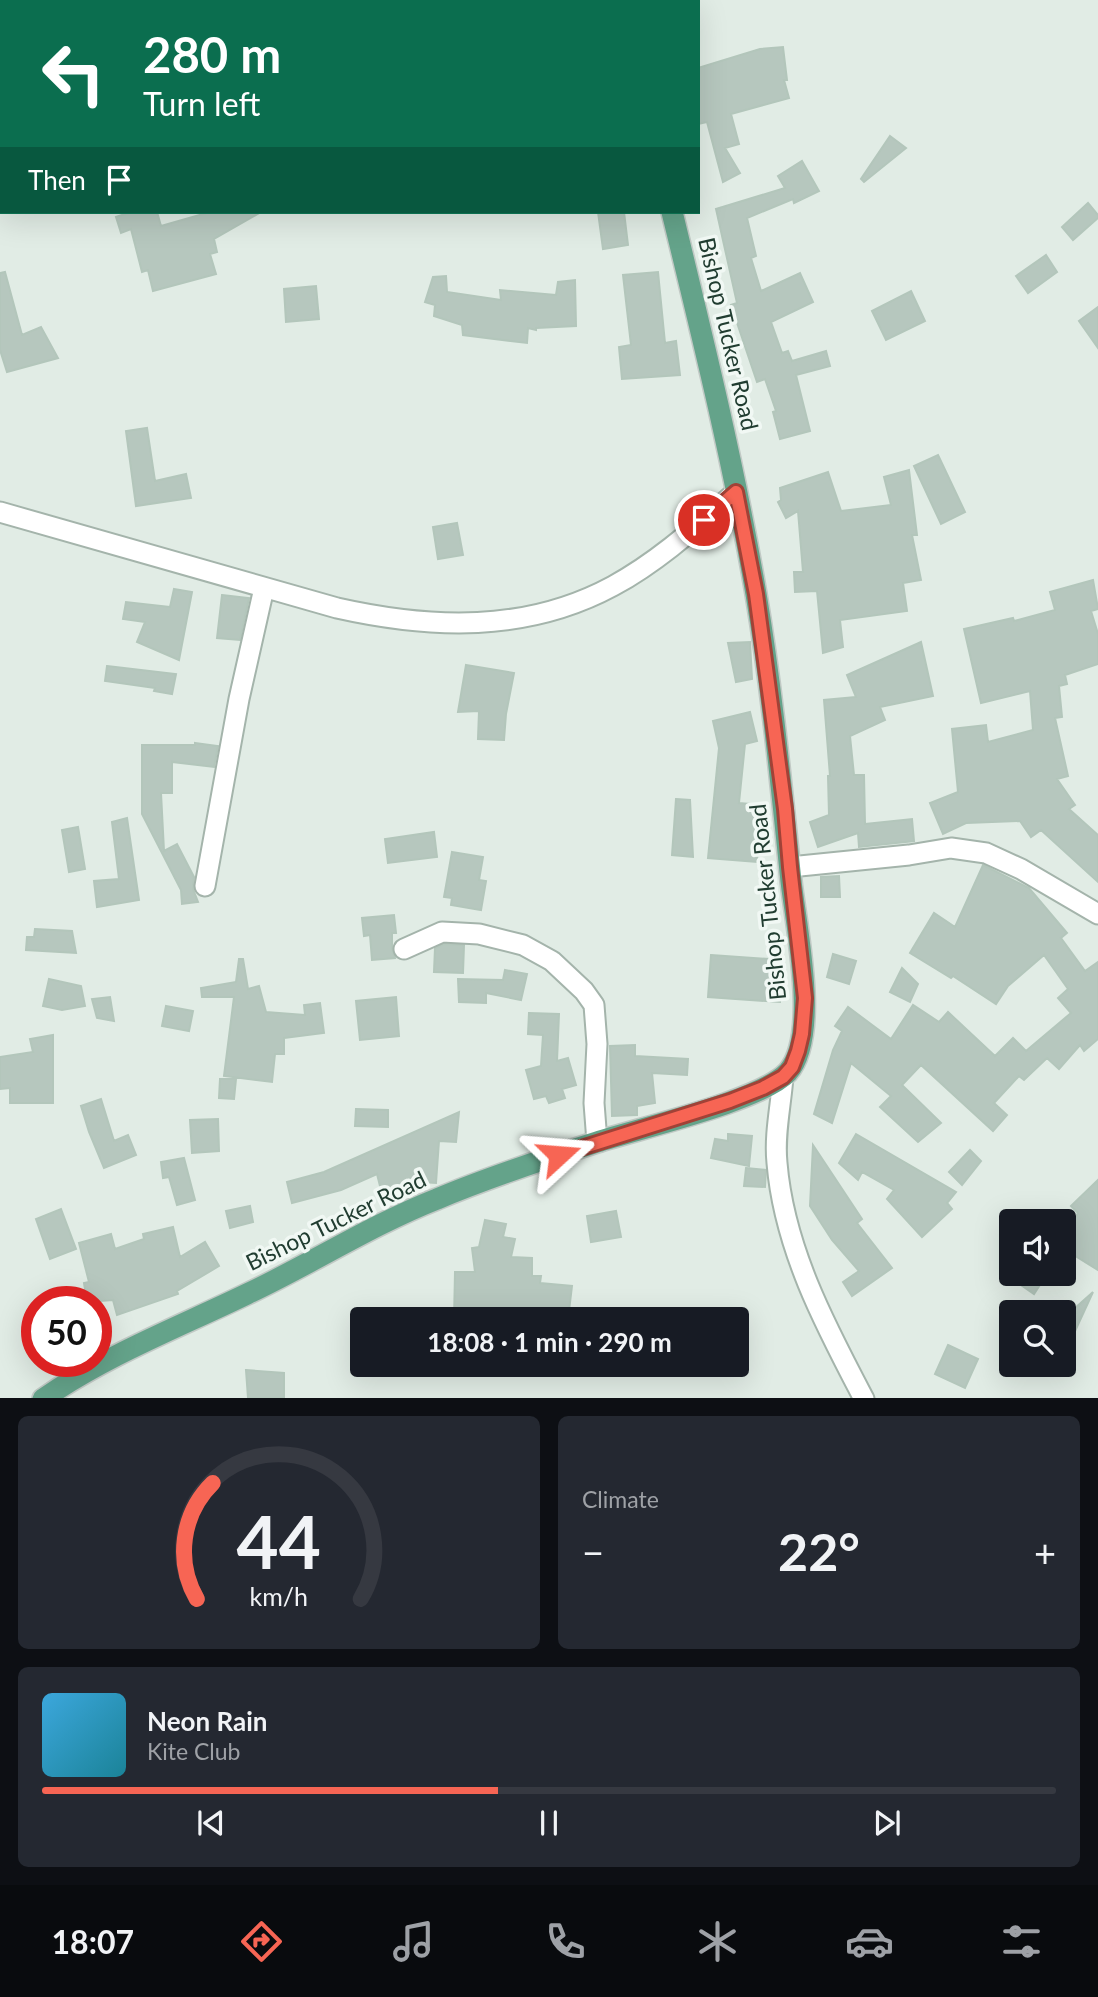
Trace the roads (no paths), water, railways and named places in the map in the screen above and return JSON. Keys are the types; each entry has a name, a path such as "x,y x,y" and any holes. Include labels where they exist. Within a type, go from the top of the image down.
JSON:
{"main road":[{"name":"Bishop Tucker Road","path":"43,1398 66,1383 173,1328 251,1293 350,1240 436,1199 597,1142 730,1101 763,1088 783,1077 792,1067 802,1034 805,998 765,656 720,408 672,214"}],"street":[{"path":"0,512 337,608 430,624 479,623 518,619 563,607 613,587 671,549 736,492"},
{"path":"205,886 237,712 264,588"},
{"path":"790,867 951,848 986,853 1021,869 1098,914"},
{"path":"404,949 442,932 479,934 523,945 552,961 584,991 594,1004 597,1044 594,1103 597,1142"},
{"path":"783,1077 776,1160 783,1213 807,1282 864,1398"}]}
